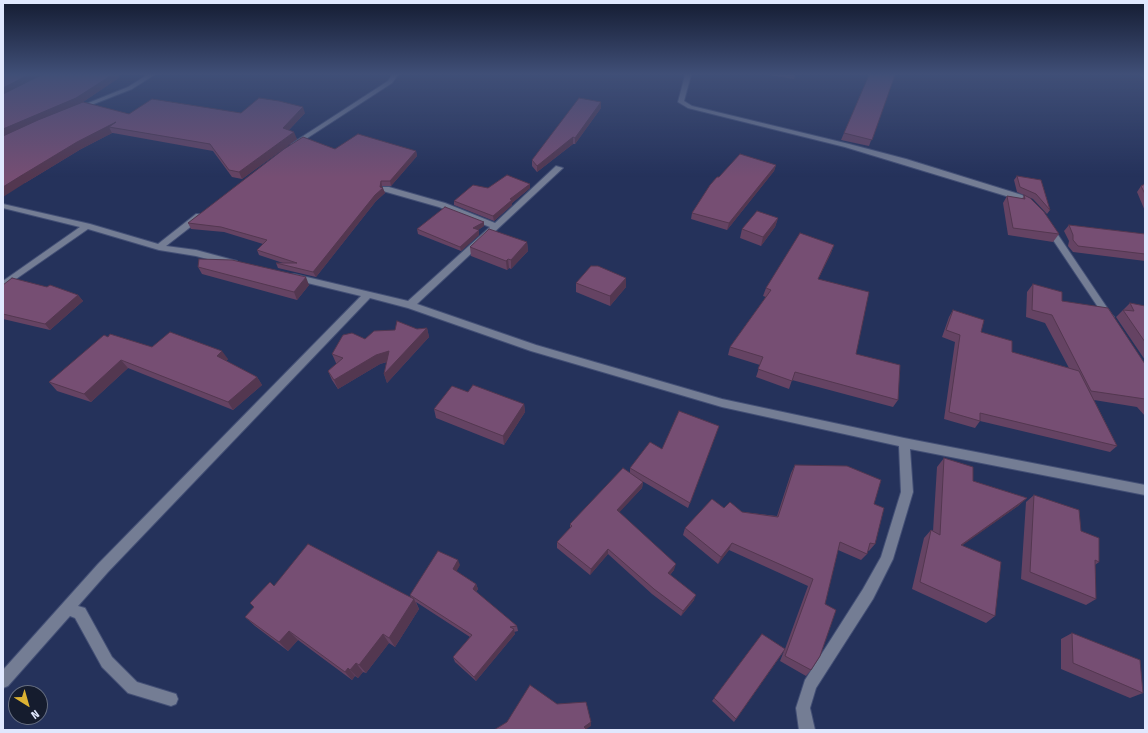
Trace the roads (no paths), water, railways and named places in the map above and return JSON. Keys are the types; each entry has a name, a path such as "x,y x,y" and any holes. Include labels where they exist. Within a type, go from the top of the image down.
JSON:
{"street":[{"path":"72,111 77,109"},
{"path":"287,149 348,109"},
{"path":"702,109 847,145 903,161 1019,198 1029,202 1038,212"},
{"path":"410,305 560,168"},
{"path":"386,189 442,205 496,226"},
{"path":"3,206 87,226 159,246 241,264"},
{"path":"159,246 209,209"},
{"path":"1047,224 1115,326"},
{"path":"3,285 87,226"},
{"path":"286,275 410,305 534,348 722,403 904,443 1145,490"},
{"path":"3,681 108,562 368,295"},
{"path":"807,730 803,708 810,685 868,594 887,559 907,492 904,443"},
{"path":"68,608 80,613 107,662 133,688 171,699"}]}
